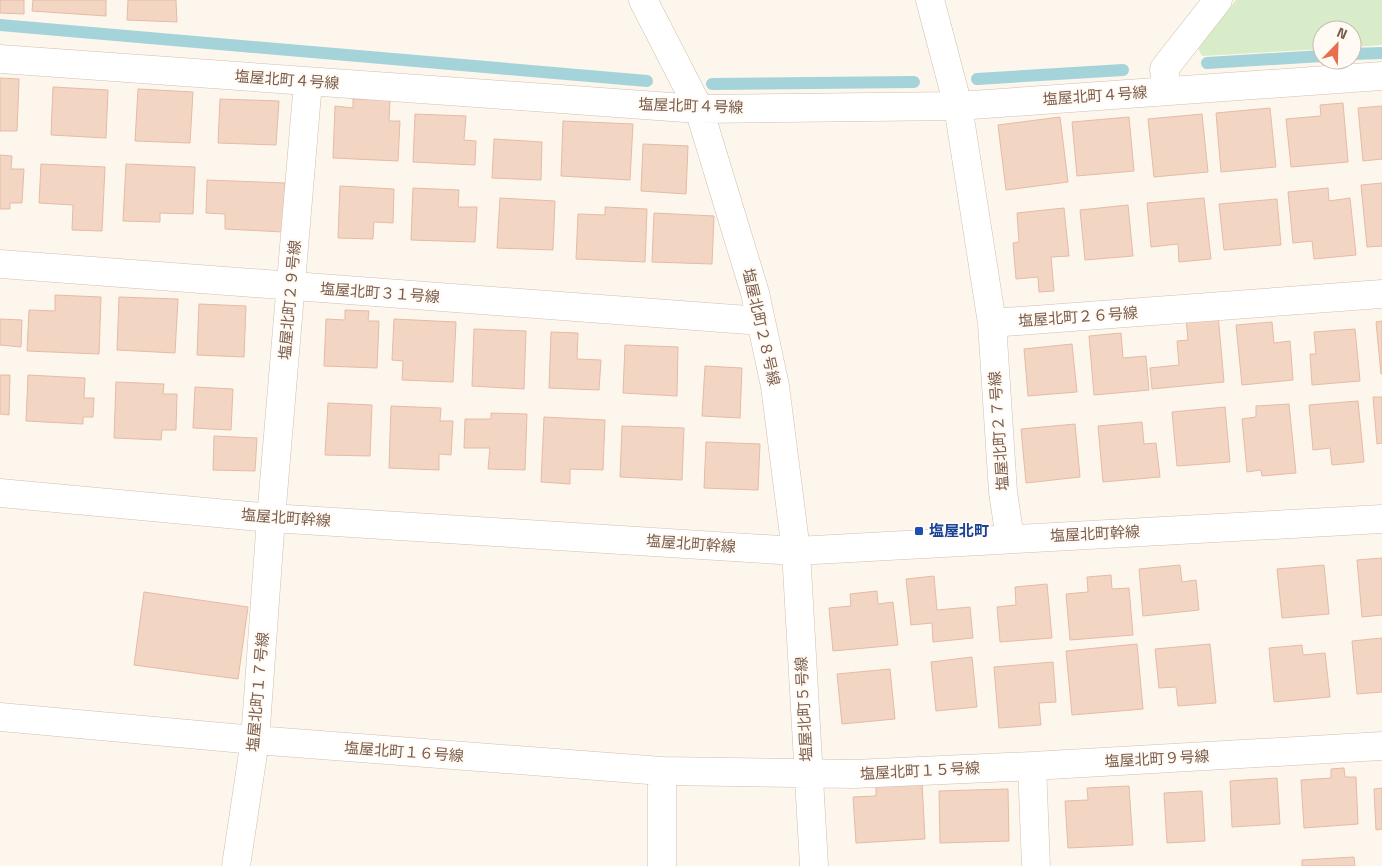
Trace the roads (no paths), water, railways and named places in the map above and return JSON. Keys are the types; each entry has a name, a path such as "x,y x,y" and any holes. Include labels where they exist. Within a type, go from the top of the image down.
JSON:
{"street":[{"name":"塩屋北町２８号線","path":"643,0 699,109 755,294 775,386 796,551"},
{"path":"930,0 958,106 992,323"},
{"path":"1167,91 1164,69 1218,0"},
{"name":"塩屋北町４号線","path":"0,59 699,109 958,106 1382,76"},
{"name":"塩屋北町２９号線","path":"271,518 308,82"},
{"name":"塩屋北町３１号線","path":"0,264 761,321"},
{"name":"塩屋北町２６号線","path":"992,323 1382,294"},
{"name":"塩屋北町２７号線","path":"992,323 1003,492 1010,539"},
{"name":"塩屋北町幹線","path":"0,493 271,518 796,551 1382,519"},
{"name":"塩屋北町１７号線","path":"236,866 255,740 271,518"},
{"name":"塩屋北町５号線","path":"796,551 814,866"},
{"name":"塩屋北町１６号線","path":"0,717 255,740 662,771 808,774"},
{"name":"塩屋北町９号線","path":"1032,766 1382,746"},
{"path":"1032,766 1036,866"},
{"name":"塩屋北町１５号線","path":"808,774 854,774 1032,766"},
{"path":"662,771 662,866"}],"waterway":[{"path":"0,25 647,81"},
{"path":"1362,54 1382,53"},
{"path":"1207,63 1312,57"},
{"path":"977,79 1123,70"},
{"path":"712,84 914,82"}],"place":[{"name":"塩屋北町","path":"919,531"}]}
